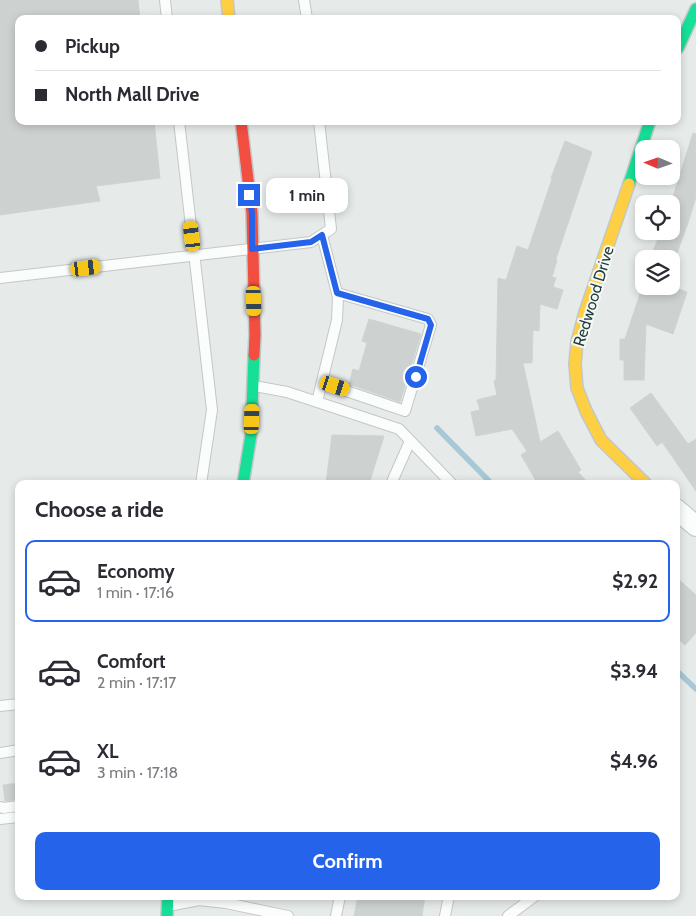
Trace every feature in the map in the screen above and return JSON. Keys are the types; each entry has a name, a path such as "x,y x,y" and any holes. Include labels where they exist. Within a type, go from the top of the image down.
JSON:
{"street":[{"path":"227,0 229,15"},
{"path":"681,41 696,8"},
{"path":"241,125 252,213 255,335 252,435 244,480"},
{"name":"Redwood Drive","path":"642,480 601,440 586,412 577,388 575,364 577,342 585,312 649,125"}],"lane":[{"path":"165,0 167,15"},
{"path":"304,0 306,15"},
{"path":"178,125 212,410 202,480"},
{"path":"0,278 311,242 331,229 319,125"},
{"path":"318,402 337,320 338,298 322,235"},
{"path":"323,382 405,411 431,325 428,319 337,293"},
{"path":"253,386 287,392 399,429 448,480"},
{"path":"393,480 410,441"},
{"path":"0,706 15,704"},
{"path":"0,753 15,751"},
{"path":"0,807 15,806"},
{"path":"0,819 15,818"},
{"path":"168,906 199,900 226,900 288,916"},
{"path":"336,916 339,900"},
{"path":"444,916 448,900"},
{"path":"508,916 529,900"}],"building":[{"path":"0,0 138,0 140,15 15,15 15,125 154,125 160,178 96,186 100,201 0,215"},
{"path":"693,133 696,134 696,197 678,250 654,250 657,240 680,240 680,195 674,195 677,185 680,185 680,174"},
{"path":"565,141 592,152 556,259 552,277 556,278 553,287 563,290 557,309 540,304 539,331 533,330 532,363 523,363 540,442 558,431 581,470 578,472 585,480 536,480 521,455 527,451 512,429 476,436 471,412 480,410 477,400 497,395 494,381 496,380 498,278 506,280 517,246 528,250"},
{"path":"680,290 687,292 673,334 646,324 644,380 624,380 624,360 620,360 620,339 625,339 640,295 680,295"},
{"path":"369,319 421,334 400,402 349,384 353,369 359,371 367,343 362,341"},
{"path":"651,393 688,444 696,439 696,491 662,442 657,446 630,408"},
{"path":"332,435 384,436 370,480 326,480"},
{"path":"680,581 696,595 696,633 685,645 680,641"},
{"path":"15,784 15,800 5,801 3,785"},
{"path":"357,900 424,900 422,916 354,916"}],"waterway":[{"path":"437,428 488,480"},
{"path":"680,674 696,689"}],"traffic: fast":[{"path":"681,42 696,9"},
{"path":"629,184 649,125"},
{"path":"244,480 251,435 254,355"},
{"path":"167,916 168,900"}],"traffic: slow":[{"path":"227,0 229,15"},
{"path":"629,184 585,312 577,342 575,364 577,388 601,440 642,480"}],"traffic: jam":[{"path":"241,125 252,213 254,355"}],"route":[{"path":"249,195 252,213 252,249 311,242 322,235 337,293 428,319 431,325 416,377"}]}
